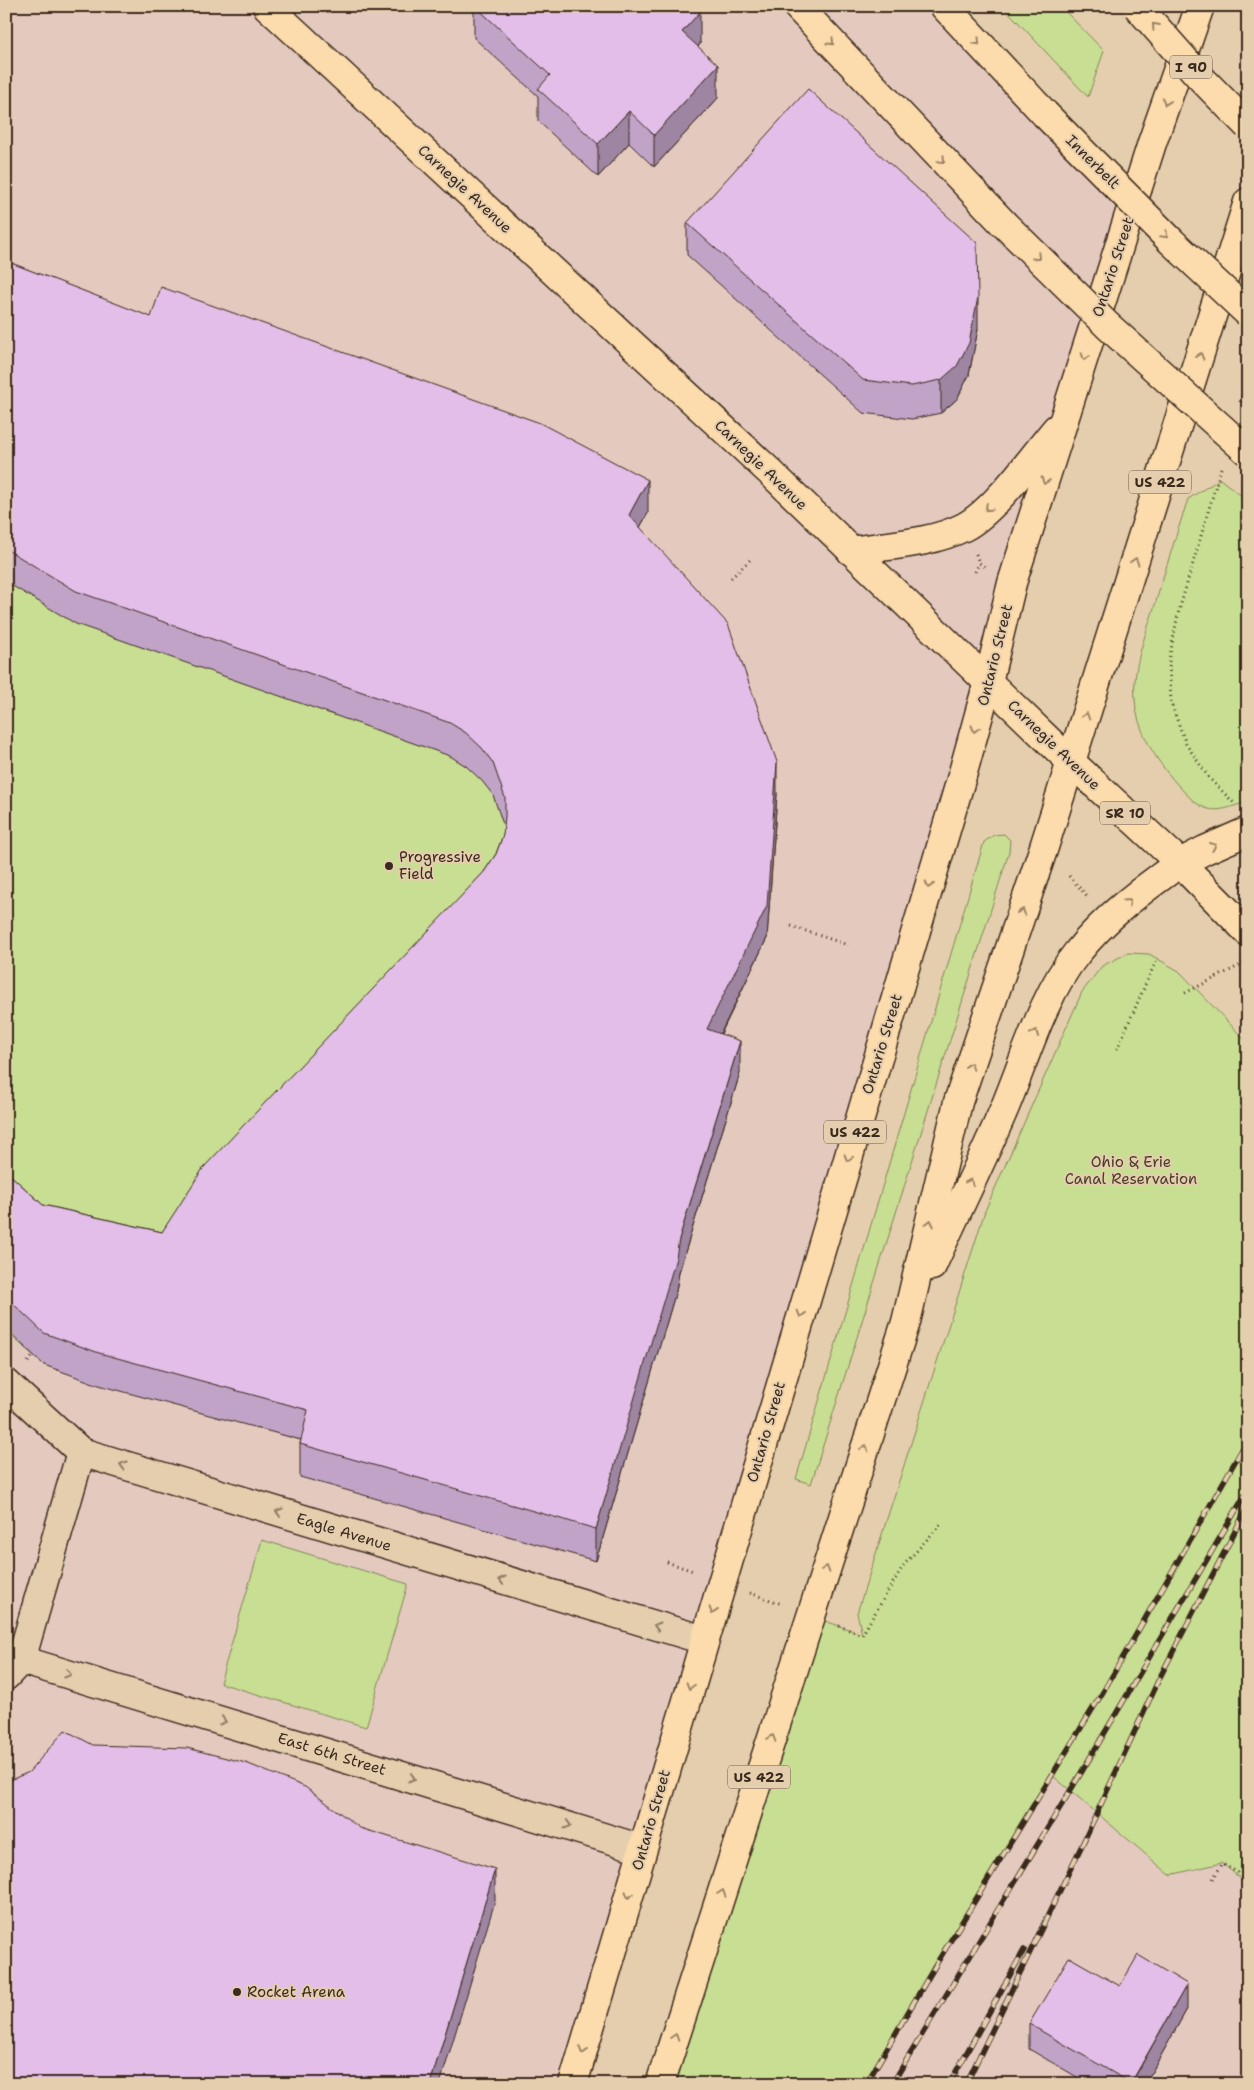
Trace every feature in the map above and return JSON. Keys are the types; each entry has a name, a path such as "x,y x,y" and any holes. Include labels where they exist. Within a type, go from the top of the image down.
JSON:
{"main road":[{"name":"Carnegie Avenue","path":"267,6 696,403 1071,762 1180,863 1248,932"},
{"path":"797,6 1002,223 1108,326 1248,452"},
{"name":"Innerbelt","path":"944,6 1045,114 1171,241 1248,313"},
{"name":"I 90","path":"1137,6 1200,77 1248,126"},
{"name":"Ontario Street","path":"573,2084 962,776 988,682 1012,583 1152,142 1200,6"},
{"name":"US 422","path":"660,2084 906,1322 958,1102 1071,762 1248,202"},
{"path":"852,551 924,540 950,533 966,526 994,503 1065,418"},
{"path":"906,1322 1004,1109 1049,999 1062,974 1077,952 1133,898 1180,863 1248,831"}],"street":[{"name":"Eagle Avenue","path":"6,1383 81,1452 704,1640"},
{"name":"East 6th Street","path":"81,1452 14,1668 642,1849"}],"path":[{"path":"1239,405 1248,376"},
{"path":"1223,462 1178,614 1169,660 1171,703 1186,744 1209,778 1234,802"},
{"path":"731,578 752,558"},
{"path":"975,572 979,563"},
{"path":"1069,876 1089,898"},
{"path":"791,926 848,946"},
{"path":"1116,1048 1156,961"},
{"path":"1185,993 1248,962"},
{"path":"862,1634 903,1566 942,1523"},
{"path":"1213,1879 1222,1864 1248,1878"}],"shaded area":[{"path":"6,6 944,6 1131,201 573,2084 6,2084"},
{"path":"1052,1774 1170,1875 1222,1863 1248,1885 1248,2084 867,2084"}],"green space":[{"path":"1003,6 1060,6 1104,51 1088,97"},
{"name":"Progressive Field","path":"6,294 648,513 629,547 767,938 707,1061 740,1073 679,1272 676,1291 307,1442 44,1365 6,1331"},
{"path":"1220,479 1248,501 1248,801 1216,810 1208,809 1193,801 1161,765 1139,723 1135,700 1135,676 1140,653 1188,499"},
{"path":"1004,834 1010,840 1009,852 811,1484 796,1479 984,842 994,835"},
{"name":"Ohio & Erie Canal Reservation","path":"1128,953 1149,954 1179,971 1248,1043 1248,1885 1222,1863 1170,1875 1052,1775 867,2084 660,2084 811,1616 862,1634 857,1613 985,1211 1082,992 1102,966"},
{"path":"262,1540 408,1584 366,1727 220,1683"}],"building":[{"path":"475,6 694,6 700,12 682,32 718,65 654,135 629,111 598,144 538,89 550,75"},
{"path":"808,89 977,243 978,297 969,343 957,366 941,380 912,386 863,380 687,223"},
{"name":"Progressive Field","path":"6,261 151,317 161,287 540,423 648,480 629,515 728,624 777,762 767,906 707,1029 740,1041 679,1239 676,1258 596,1529 300,1444 308,1410 99,1353 44,1333 6,1297 6,1171 43,1205 162,1232 204,1167 484,872 496,854 503,835 505,798 493,763 482,748 466,733 450,723 76,591 6,549"},
{"name":"Rocket Arena","path":"65,1730 93,1745 187,1748 246,1763 305,1787 360,1828 495,1869 430,2084 6,2084 6,1782 29,1772"},
{"path":"1138,1955 1187,1984 1131,2083 1029,2024 1069,1957 1120,1986"}],"railway":[{"path":"866,2084 938,1961 1103,1692 1248,1439"},
{"path":"892,2084 1081,1773 1248,1490"},
{"path":"966,2084 1082,1845 1159,1679 1248,1506"},
{"path":"949,2084 1024,1950"}],"place":[{"name":"Progressive Field","path":"389,866"},
{"name":"Rocket Arena","path":"237,1992"}]}
